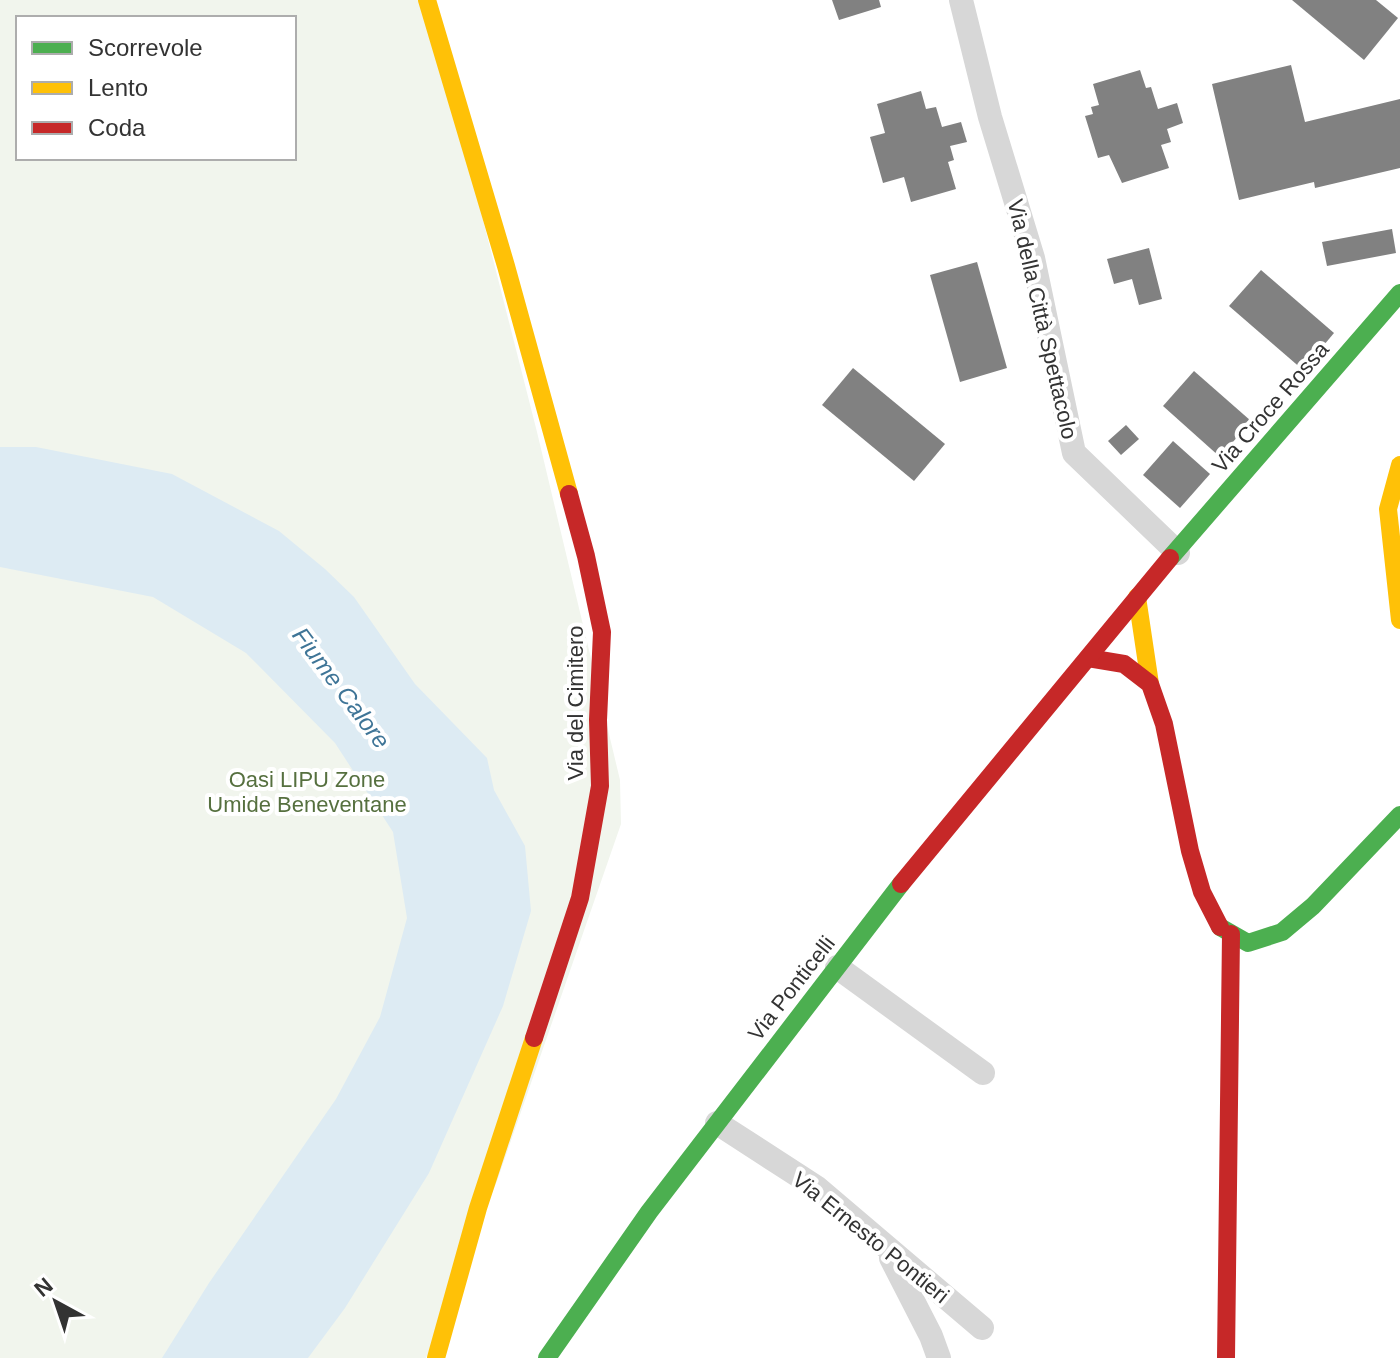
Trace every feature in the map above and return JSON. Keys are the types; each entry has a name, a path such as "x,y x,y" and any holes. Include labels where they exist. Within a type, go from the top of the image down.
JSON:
{"street":[{"name":"Via del Cimitero","path":"427,0 506,266 586,556 602,632 598,720 600,786 580,898 478,1208 436,1358"},
{"name":"Via della Città Spettacolo","path":"961,0 990,117 1033,258 1074,453 1178,553"},
{"name":"Via Croce Rossa","path":"1178,553 1400,293"},
{"path":"1400,465 1388,509 1400,620"},
{"name":"Via Ponticelli","path":"547,1358 649,1212 933,843 1137,597 1178,553"},
{"path":"1137,597 1150,684 1164,724 1190,851 1202,892 1217,926 1248,943 1282,932 1313,906 1400,815"},
{"path":"1088,658 1124,664 1150,684"},
{"path":"1226,1358 1231,934"},
{"path":"837,967 983,1073"},
{"name":"Via Ernesto Pontieri","path":"717,1123 816,1187 982,1328"},
{"path":"884,1245 931,1336 939,1358"}],"green space":[{"name":"Oasi LIPU Zone Umide Beneventane","path":"0,0 427,0 537,432 620,780 621,824 497,1181 426,1358 0,1358"}],"water":[{"name":"Fiume Calore","path":"0,447 36,447 172,474 279,531 354,597 415,684 487,758 494,790 525,846 531,911 503,1006 429,1173 345,1308 308,1358 162,1358 209,1283 336,1099 380,1017 407,918 393,832 335,743 246,653 153,597 0,567"}],"building":[{"path":"832,0 879,0 881,7 839,20"},
{"path":"1292,0 1376,0 1398,18 1364,60"},
{"path":"1291,65 1305,122 1400,99 1400,168 1315,188 1314,182 1239,200 1212,84"},
{"path":"1140,70 1146,88 1151,87 1158,109 1177,103 1183,123 1167,129 1171,142 1161,145 1169,168 1122,183 1109,155 1098,158 1085,116 1093,114 1091,107 1099,105 1093,84"},
{"path":"921,91 926,109 936,107 942,127 961,122 967,142 950,146 954,160 948,162 956,189 911,202 904,177 883,183 870,137 885,133 877,104"},
{"path":"1392,229 1396,253 1327,266 1322,242"},
{"path":"1149,248 1162,299 1139,305 1132,279 1114,284 1107,259"},
{"path":"977,262 1007,368 960,382 930,275"},
{"path":"1261,270 1334,333 1303,370 1229,306"},
{"path":"853,368 945,444 914,481 822,405"},
{"path":"1194,371 1251,421 1220,457 1163,406"},
{"path":"1126,425 1139,439 1121,455 1108,441"},
{"path":"1173,441 1210,474 1180,508 1143,475"}],"traffic: fast":[{"path":"1170,558 1400,293"},
{"path":"1220,927 1248,943 1282,932 1313,906 1400,815"},
{"path":"547,1358 649,1212 901,884"}],"traffic: slow":[{"path":"427,0 506,266 569,494"},
{"path":"1400,465 1388,509 1400,620"},
{"path":"1137,597 1150,684"},
{"path":"436,1358 478,1208 534,1038"}],"traffic: jam":[{"path":"534,1038 580,898 600,786 598,720 602,632 569,494"},
{"path":"901,884 1170,558"},
{"path":"1088,658 1124,664 1150,684 1164,724 1190,851 1202,892 1220,927"},
{"path":"1226,1358 1231,934"}]}
